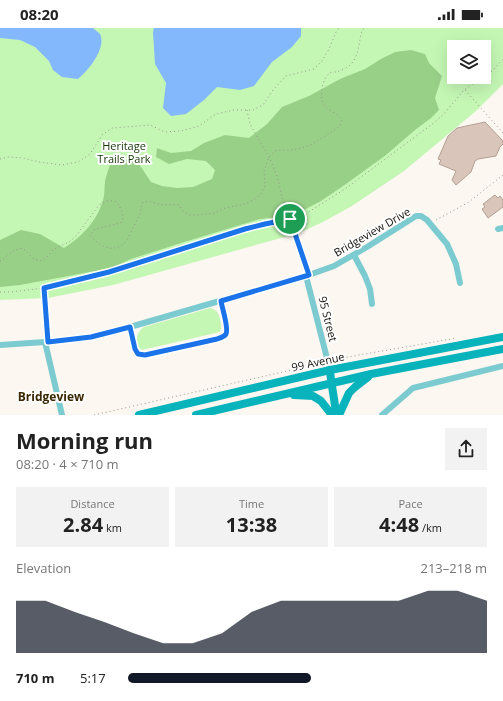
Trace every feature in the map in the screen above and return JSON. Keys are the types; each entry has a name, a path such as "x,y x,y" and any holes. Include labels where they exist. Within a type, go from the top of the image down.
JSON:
{"main road":[{"name":"99 Avenue","path":"139,415 330,370 503,337"},
{"path":"196,415 371,374 503,349"},
{"name":"95 Street","path":"330,370 331,384 338,415"},
{"path":"338,415 349,393 371,374"},
{"path":"285,394 313,396 321,401 332,415"}],"street":[{"name":"Bridgeview Drive","path":"0,345 91,337 308,276 334,266 367,248 416,216 425,218 447,244 456,264 460,283"},
{"path":"354,255 370,289 372,304"},
{"name":"95 Street","path":"308,276 330,370"},
{"path":"130,327 135,349 138,354 145,355 217,339 226,334 227,328 221,301"},
{"path":"47,342 62,415"},
{"path":"382,415 413,388 503,366"}],"path":[{"path":"0,159 8,157 23,158 62,165 78,162 90,154 102,135 112,128 150,125 165,132 181,131 199,126 216,114 234,110 253,110 263,105 273,90 286,76 314,69 322,61 329,50 336,32 340,28"},
{"path":"0,261 16,250 22,249 40,261 46,258 54,249 69,242 76,236 99,205 107,201 115,201 119,205 123,218 121,222 95,229 90,235 108,248 116,248 128,239 139,217 143,202 147,201 166,205 179,205 183,211 190,215 196,215 215,213 225,208 245,204 253,200 260,195 265,186 264,171 269,157 275,151 294,150 311,145 339,127 342,120 340,116 329,110 324,105 321,95 322,86 330,73 338,72 353,62 362,30 365,28"},
{"path":"491,73 503,59"},
{"path":"0,292 44,288 109,272 245,229 290,219 307,213 345,188 429,127 443,115 464,90 473,84"},
{"path":"464,90 503,133"},
{"path":"247,110 250,124 269,157 278,179 282,198 308,276"},
{"path":"430,224 469,202 503,175"},
{"path":"44,288 47,342"},
{"path":"338,359 457,338"},
{"path":"94,415 316,364"}],"green space":[{"name":"Heritage Trails Park","path":"0,28 503,28 503,84 476,111 404,171 352,206 299,233 113,285 48,298 0,300"},
{"path":"411,50 425,54 429,63 442,76 435,98 439,110 386,155 321,201 298,213 283,217 260,219 131,259 111,268 20,285 0,287 0,240 21,230 40,234 64,248 84,232 98,212 102,204 105,179 111,162 121,159 137,161 151,182 162,186 177,188 193,187 212,179 215,170 206,161 187,159 169,164 156,157 157,148 171,153 191,151 204,143 225,135 249,138 267,124 282,107 309,96 340,79 365,69 395,52"},
{"path":"210,308 215,310 219,315 221,321 220,332 142,350 137,345 137,335 144,327"}],"water":[{"path":"0,28 93,28 100,34 101,46 87,71 78,79 62,77 53,70 49,61 35,47 20,40 0,38"},
{"path":"154,28 301,28 301,36 292,47 272,62 254,86 240,90 217,87 204,100 186,114 171,116 163,108 166,83 155,64"}],"building":[{"path":"485,122 503,141 503,144 496,156 478,159 475,161 471,172 456,185 452,180 456,171 439,164 441,160 438,159 448,136 457,128"},
{"path":"495,195 498,198 500,196 503,200 503,207 488,218 482,209 485,207 483,204"}],"district":[{"name":"Bridgeview","path":"51,397"}],"route":[{"path":"290,219 309,275 221,301 227,328 226,334 223,336 217,339 145,355 138,354 135,349 130,327 91,337 48,342 44,288 109,272 245,229 290,219"}]}
